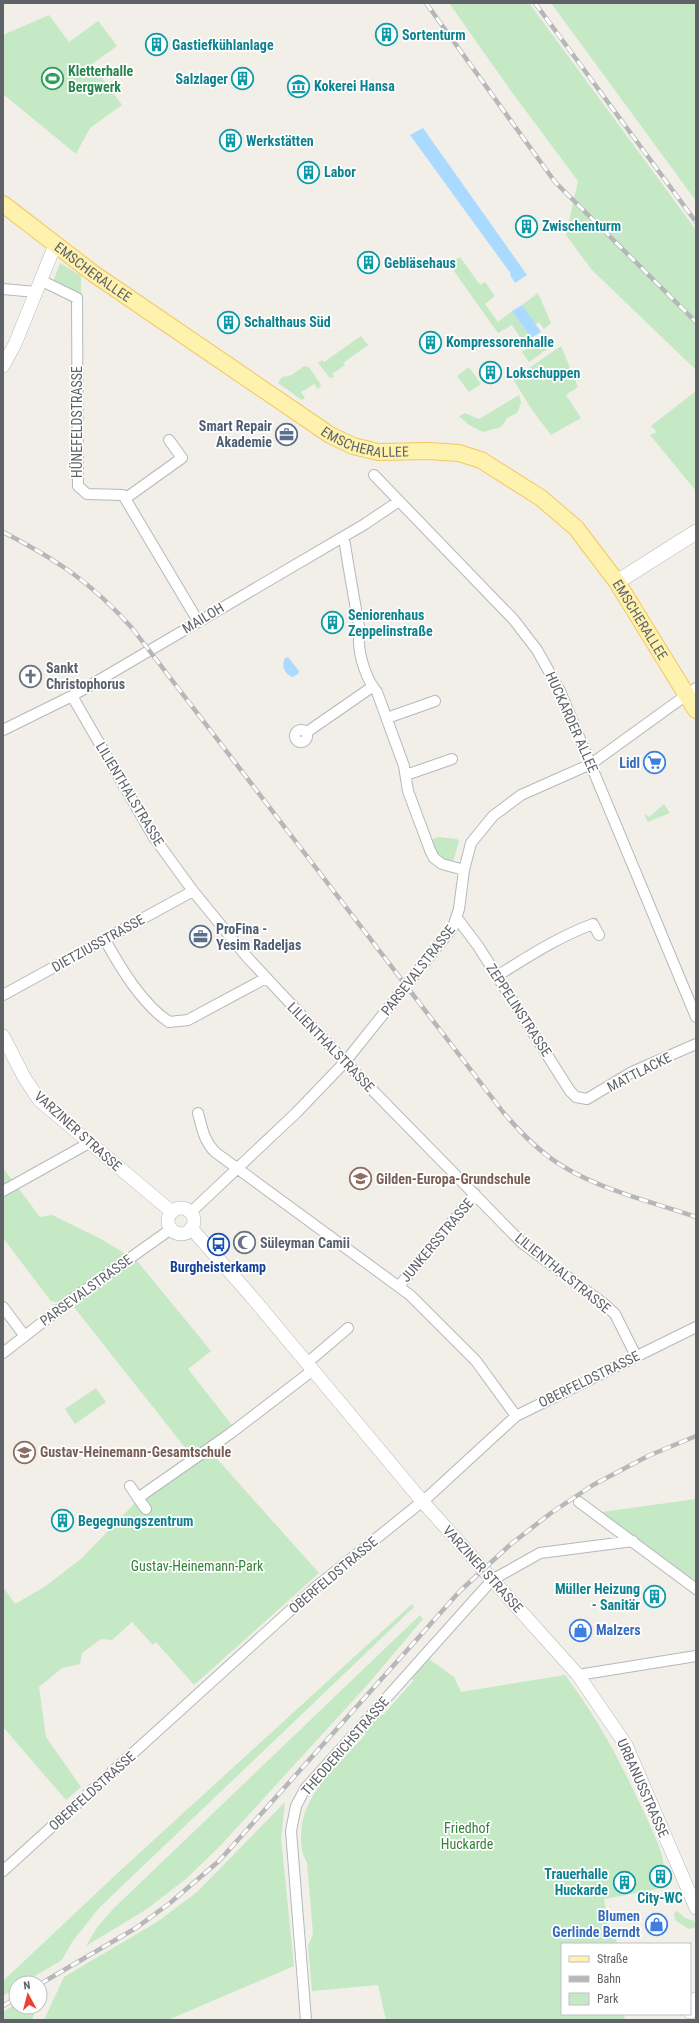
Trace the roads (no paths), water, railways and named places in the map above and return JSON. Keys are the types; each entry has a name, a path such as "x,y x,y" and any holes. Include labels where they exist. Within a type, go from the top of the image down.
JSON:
{"main road":[{"name":"EMSCHERALLEE","path":"3,204 55,245 241,374 341,441 363,449 378,452 429,451 459,453 481,460 541,498 576,528 617,582 691,691 696,710"},
{"path":"617,582 696,532"},
{"path":"691,2009 696,2000"}],"street":[{"path":"3,366 15,344 55,245"},
{"path":"3,289 38,286"},
{"name":"HÜNEFELDSTRASSE","path":"38,286 76,298 78,486 87,494 123,495 126,498"},
{"path":"169,440 182,458 126,498 198,621"},
{"name":"HUCKARDER ALLEE","path":"374,475 514,620 530,639 558,686 696,1016"},
{"name":"MAILOH","path":"4,728 72,696 342,538 399,501"},
{"path":"342,538 345,544 360,630 358,642 363,663 372,687 377,692 387,718 406,775 408,791 434,858 450,868 464,870"},
{"path":"307,732 372,687"},
{"name":"PARSEVALSTRASSE","path":"190,1213 239,1168 320,1089 345,1062 453,927 457,918 464,870 471,843 493,816 521,795 591,764 691,691"},
{"name":"LILIENTHALSTRASSE","path":"72,696 154,836 193,891 228,936 345,1062 522,1243 603,1303 614,1314 636,1356"},
{"path":"387,718 435,701"},
{"path":"406,775 452,759"},
{"name":"DIETZIUSSTRASSE","path":"3,995 193,891"},
{"name":"ZEPPELINSTRASSE","path":"457,918 497,976 570,1091 576,1097 582,1099"},
{"path":"497,976 550,943 571,932 593,924 599,935"},
{"path":"105,940 118,964 134,985 157,1012 169,1022 188,1020 266,978"},
{"name":"VARZINER STRASSE","path":"3,1036 33,1093 89,1143 172,1212"},
{"name":"MATTLACKE","path":"582,1099 593,1096 632,1072 696,1044"},
{"path":"198,1113 208,1145 399,1286 476,1361 516,1416"},
{"path":"3,1191 89,1143"},
{"name":"JUNKERSSTRASSE","path":"399,1286 475,1194"},
{"path":"183,1209 190,1213 194,1221 191,1228 185,1234 180,1234 171,1229 168,1220 172,1212 183,1209"},
{"name":"VARZINER STRASSE","path":"191,1228 212,1250 422,1501 578,1675"},
{"name":"PARSEVALSTRASSE","path":"3,1353 24,1335 112,1269 171,1229"},
{"path":"3,1307 24,1335"},
{"name":"OBERFELDSTRASSE","path":"3,1871 316,1587 422,1501 516,1416 696,1327"},
{"path":"138,1498 231,1433 310,1367 348,1328"},
{"path":"130,1486 146,1509"},
{"path":"579,1502 696,1589"},
{"name":"THEODERICHSTRASSE","path":"306,2020 291,1831 298,1802 316,1776 492,1580 540,1553 633,1541"},
{"path":"578,1675 696,1656"},
{"name":"URBANUSSTRASSE","path":"578,1675 626,1745 696,1908"}],"water":[{"path":"423,128 527,275 515,283 510,275 511,274 410,135"},
{"path":"522,305 541,332 531,338 512,311"},
{"path":"288,657 299,671 298,674 292,677 285,671 283,666 285,658"}],"railway":[{"path":"426,3 555,182 696,322"},
{"path":"535,3 696,222"},
{"path":"3,532 40,552 72,573 102,598 132,628 503,1112 524,1135 555,1161 595,1183 696,1217"},
{"path":"48,1979 136,1928 170,1903 219,1861 460,1591 511,1544 551,1513 593,1485 648,1456 696,1436"},
{"path":"3,2006 8,2003"}],"place":[{"name":"Sortenturm","path":"387,35"},
{"name":"Gastiefkühlanlage","path":"157,45"},
{"name":"Kletterhalle Bergwerk","path":"53,79"},
{"name":"Salzlager","path":"243,79"},
{"name":"Kokerei Hansa","path":"299,86"},
{"name":"Werkstätten","path":"230,141"},
{"name":"Labor","path":"309,172"},
{"name":"Zwischenturm","path":"526,226"},
{"name":"Gebläsehaus","path":"368,263"},
{"name":"Schalthaus Süd","path":"228,322"},
{"name":"Kompressorenhalle","path":"431,342"},
{"name":"Lokschuppen","path":"491,373"},
{"name":"Smart Repair Akademie","path":"287,434"},
{"name":"Seniorenhaus Zeppelinstraße","path":"333,623"},
{"name":"Sankt Christophorus","path":"30,676"},
{"name":"Lidl","path":"655,763"},
{"name":"ProFina - Yesim Radeljas","path":"201,937"},
{"name":"Gilden-Europa-Grundschule","path":"360,1179"},
{"name":"Süleyman Camii","path":"244,1243"},
{"name":"Burgheisterkamp","path":"218,1245"},
{"name":"Gustav-Heinemann-Gesamtschule","path":"25,1452"},
{"name":"Begegnungszentrum","path":"63,1521"},
{"name":"Müller Heizung - Sanitär","path":"655,1597"},
{"name":"Malzers","path":"580,1630"},
{"name":"City-WC","path":"660,1876"},
{"name":"Trauerhalle Huckarde","path":"624,1882"},
{"name":"Blumen Gerlinde Berndt","path":"656,1924"}],"park label":[{"name":"Gustav-Heinemann-Park","path":"197,1566"},
{"name":"Friedhof Huckarde","path":"467,1836"}]}
